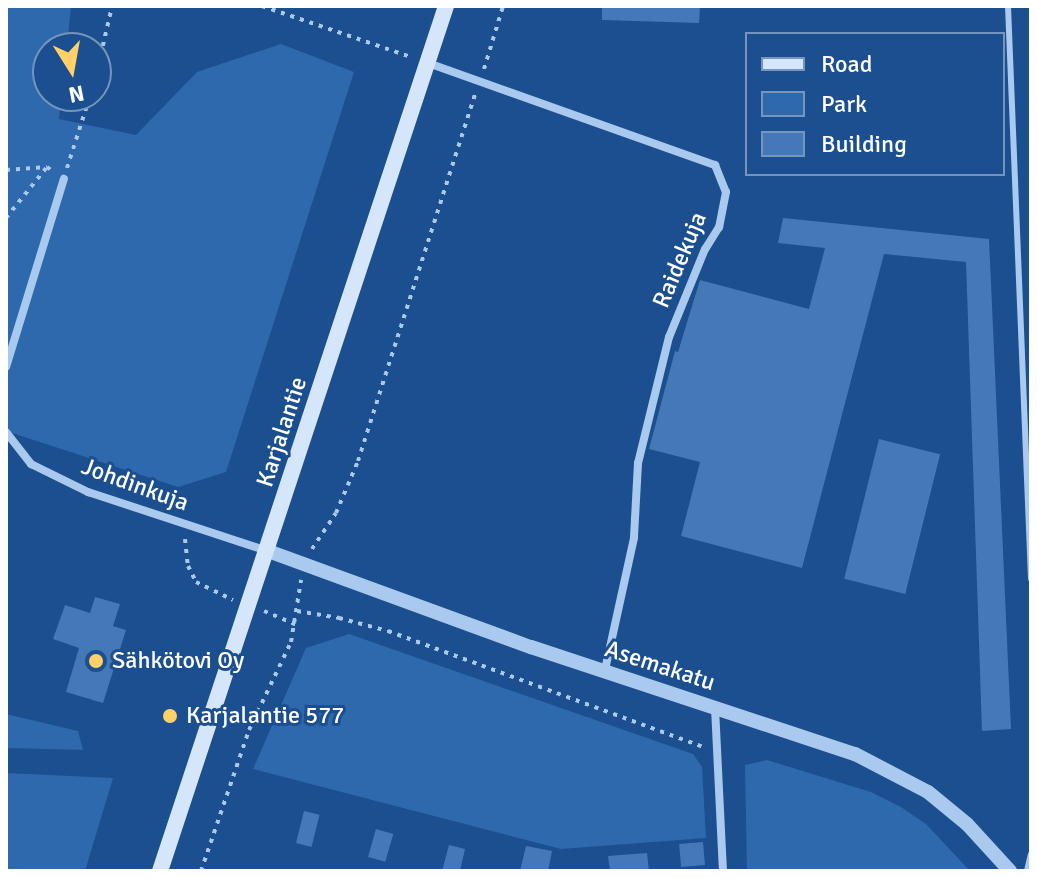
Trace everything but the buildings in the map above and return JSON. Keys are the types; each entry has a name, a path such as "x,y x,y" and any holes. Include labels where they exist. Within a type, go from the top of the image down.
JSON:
{"main road":[{"name":"Karjalantie","path":"160,871 446,6"}],"street":[{"name":"Raidekuja","path":"428,63 715,165 726,192 719,227 705,249 669,337 638,463 634,538 605,670"},
{"path":"6,367 64,179"},
{"name":"Johdinkuja","path":"6,432 31,464 88,492 268,551"},
{"name":"Asemakatu","path":"268,551 605,670 796,733 895,772 928,792 967,824 1010,871"},
{"path":"715,707 723,871"}],"lane":[{"path":"1008,6 1031,579"},
{"path":"1027,871 1031,854"}],"path":[{"path":"106,32 112,6"},
{"path":"262,6 428,63"},
{"path":"316,539 336,513 358,461 503,6"},
{"path":"6,170 47,167 64,179 85,112"},
{"path":"6,218 47,167"},
{"path":"183,524 188,566 196,582 219,596"},
{"path":"201,871 234,766 259,707 284,661 295,624 298,588"},
{"path":"297,611 388,631 717,752"},
{"path":"269,612 295,624"}],"green space":[{"path":"6,6 71,6 69,32 32,32 32,112 60,112 59,119 136,135 197,72 281,44 354,72 226,472 178,487 6,431"},
{"path":"349,634 693,754 702,767 706,838 561,849 253,769 306,648"},
{"path":"6,714 78,731 83,750 6,748"},
{"path":"767,760 871,792 901,807 926,824 970,871 747,871 745,765"},
{"path":"6,773 113,778 85,871 6,871"}],"place":[{"name":"Sähkötovi Oy","path":"96,661"},
{"name":"Karjalantie 577","path":"170,716"}]}
